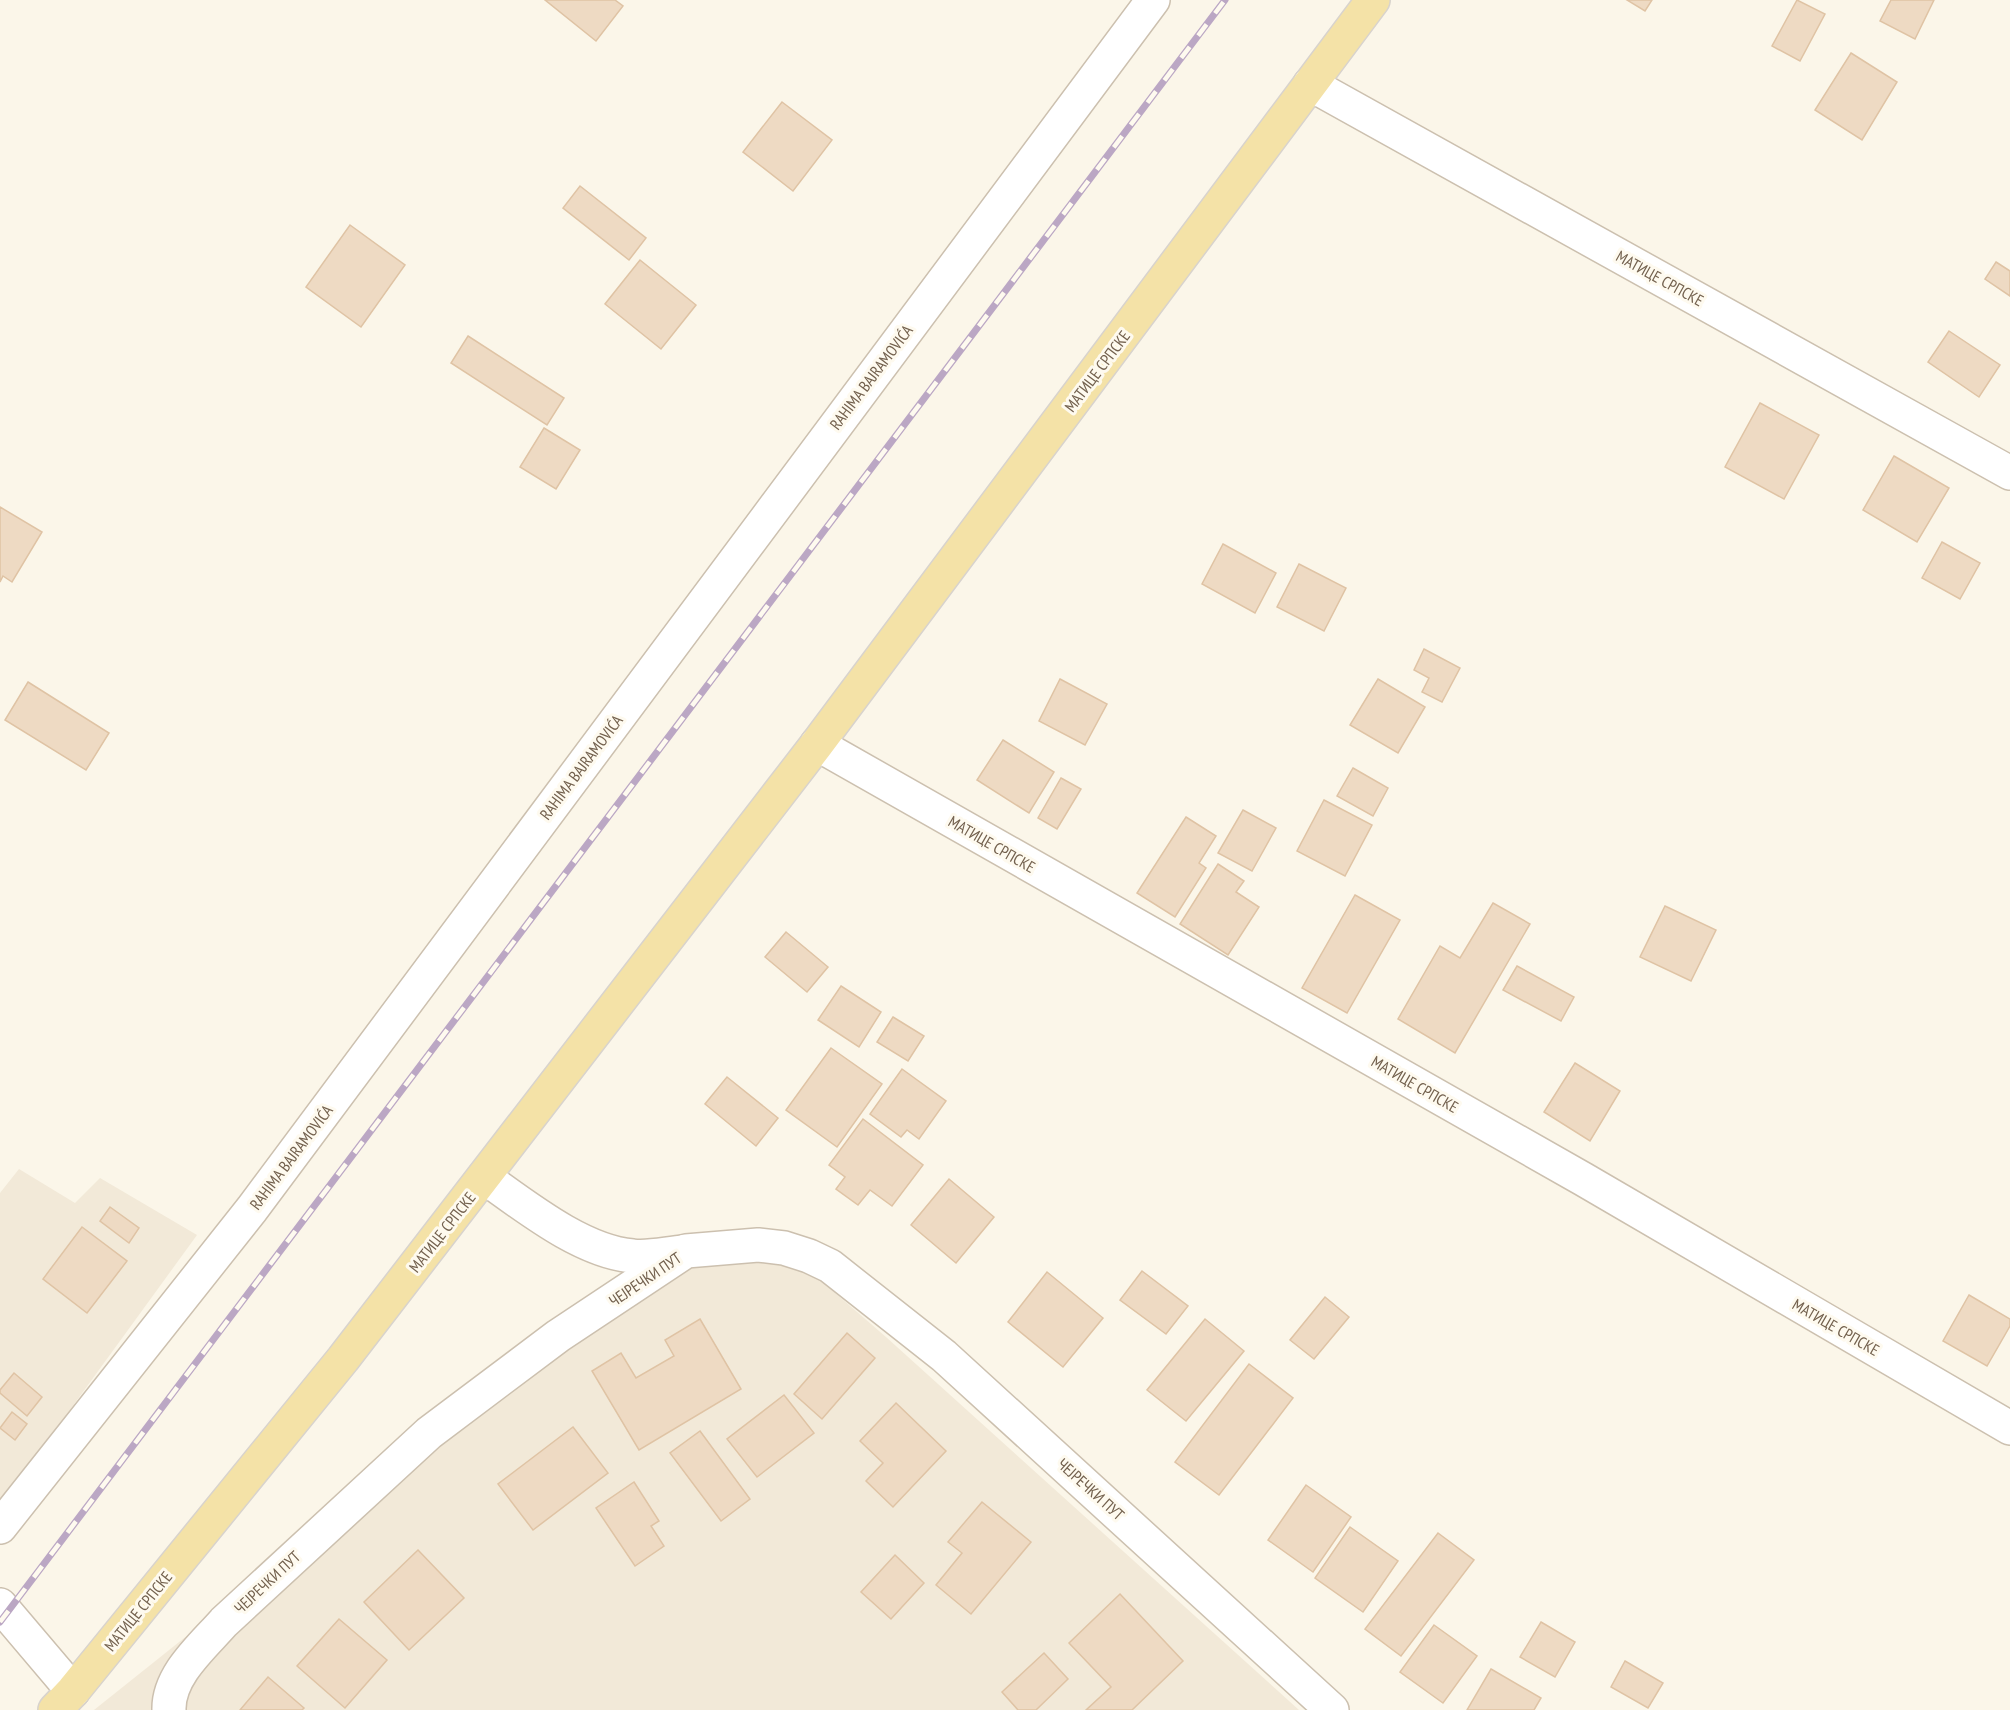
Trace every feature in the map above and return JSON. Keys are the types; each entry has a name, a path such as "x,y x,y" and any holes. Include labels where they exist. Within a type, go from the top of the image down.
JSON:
{"main road":[{"name":"МАТИЦЕ СРПСКЕ","path":"64,1700 343,1359 484,1177 817,744 1373,0"}],"street":[{"name":"RAHIMA BAJRAMOVIĆA","path":"0,1527 252,1209 1153,0"},
{"name":"МАТИЦЕ СРПСКЕ","path":"1311,84 2010,473"},
{"name":"МАТИЦЕ СРПСКЕ","path":"817,744 1572,1173 2010,1428"},
{"path":"484,1177 545,1221 604,1249 634,1256 686,1251"},
{"name":"ЧЕЈРЕЧКИ ПУТ","path":"169,1710 169,1700 175,1683 194,1656 224,1622 429,1433 558,1336 686,1251 758,1245 784,1248 830,1266 944,1356 1332,1710"},
{"path":"0,1605 64,1700"}],"shaded area":[{"path":"19,1169 75,1203 100,1178 197,1235 0,1506 0,1193"},
{"path":"703,1245 789,1253 886,1337 1299,1710 94,1710 233,1599"}],"building":[{"path":"545,0 615,0 623,6 596,41"},
{"path":"1627,0 1652,0 1645,11"},
{"path":"1797,0 1825,14 1800,61 1772,46"},
{"path":"1891,0 1934,0 1915,39 1880,21"},
{"path":"1851,53 1897,82 1862,140 1815,110"},
{"path":"782,102 832,140 793,191 743,152"},
{"path":"580,186 646,238 629,260 563,208"},
{"path":"350,225 405,265 361,327 306,287"},
{"path":"640,260 696,305 661,349 605,304"},
{"path":"1996,262 2010,271 2010,296 1985,279"},
{"path":"1949,331 2000,365 1979,397 1928,362"},
{"path":"468,336 564,398 547,425 451,363"},
{"path":"1760,403 1819,435 1784,499 1725,467"},
{"path":"544,428 580,450 556,489 520,467"},
{"path":"1894,456 1949,488 1917,542 1863,510"},
{"path":"0,507 42,532 12,582 3,576 0,582"},
{"path":"1942,542 1980,563 1960,599 1922,578"},
{"path":"1223,544 1276,573 1255,613 1202,584"},
{"path":"1299,564 1346,588 1324,631 1277,607"},
{"path":"1424,649 1460,668 1442,702 1422,692 1429,678 1414,670"},
{"path":"1060,679 1107,704 1085,745 1039,721"},
{"path":"1378,679 1425,707 1398,753 1350,725"},
{"path":"28,682 109,733 86,770 5,720"},
{"path":"1003,740 1054,772 1029,813 977,780"},
{"path":"1353,768 1388,788 1373,816 1337,796"},
{"path":"1061,778 1081,789 1057,829 1038,818"},
{"path":"1324,800 1372,825 1345,876 1297,851"},
{"path":"1243,810 1276,828 1252,871 1218,853"},
{"path":"1186,817 1216,836 1199,863 1206,868 1175,917 1137,893"},
{"path":"1218,864 1244,881 1236,892 1259,907 1228,955 1180,924"},
{"path":"1355,895 1400,920 1347,1013 1302,988"},
{"path":"1493,903 1530,924 1455,1053 1398,1019 1440,946 1460,958"},
{"path":"1665,906 1716,930 1691,981 1640,957"},
{"path":"786,932 828,967 807,992 765,957"},
{"path":"1517,966 1574,997 1561,1021 1503,990"},
{"path":"841,986 881,1012 859,1047 818,1020"},
{"path":"893,1017 924,1036 908,1061 877,1042"},
{"path":"831,1048 882,1084 837,1147 786,1110"},
{"path":"1575,1063 1620,1091 1590,1141 1544,1112"},
{"path":"902,1069 946,1101 919,1139 907,1130 901,1137 870,1114"},
{"path":"727,1077 778,1118 756,1146 705,1104"},
{"path":"863,1119 923,1165 892,1206 870,1190 858,1205 836,1189 845,1177 829,1165"},
{"path":"949,1179 994,1217 956,1263 911,1225"},
{"path":"110,1207 139,1228 129,1243 100,1221"},
{"path":"82,1227 127,1261 87,1313 43,1279"},
{"path":"1142,1271 1188,1306 1166,1334 1120,1300"},
{"path":"1047,1272 1103,1318 1063,1367 1008,1322"},
{"path":"1969,1295 2010,1319 2010,1326 1987,1366 1943,1341"},
{"path":"1325,1297 1349,1317 1314,1359 1290,1340"},
{"path":"700,1319 741,1389 639,1450 592,1371 621,1353 636,1378 674,1356 665,1340"},
{"path":"1205,1319 1244,1351 1186,1421 1147,1390"},
{"path":"847,1333 875,1358 822,1419 794,1394"},
{"path":"1249,1364 1293,1398 1219,1495 1175,1462"},
{"path":"14,1373 42,1397 27,1416 0,1393"},
{"path":"784,1395 814,1433 757,1477 727,1439"},
{"path":"896,1403 946,1451 893,1507 866,1481 883,1463 860,1441"},
{"path":"12,1412 27,1424 15,1440 0,1428"},
{"path":"573,1427 608,1473 533,1530 498,1484"},
{"path":"700,1431 750,1499 721,1521 670,1453"},
{"path":"634,1482 659,1521 651,1526 664,1546 635,1566 596,1508"},
{"path":"1306,1485 1351,1517 1313,1572 1268,1540"},
{"path":"982,1502 1031,1542 971,1614 936,1585 962,1553 948,1542"},
{"path":"1350,1527 1398,1561 1363,1612 1315,1578"},
{"path":"1438,1533 1474,1560 1401,1656 1365,1629"},
{"path":"418,1550 464,1598 409,1650 364,1602"},
{"path":"895,1555 924,1583 891,1619 861,1592"},
{"path":"1120,1594 1183,1661 1132,1710 1086,1710 1111,1687 1069,1643"},
{"path":"339,1619 387,1660 345,1708 297,1666"},
{"path":"1541,1622 1575,1642 1555,1677 1520,1657"},
{"path":"1434,1625 1477,1656 1443,1703 1400,1672"},
{"path":"1044,1653 1068,1679 1036,1710 1018,1710 1002,1692"},
{"path":"1625,1661 1663,1683 1648,1708 1611,1687"},
{"path":"1491,1669 1541,1698 1534,1710 1467,1710"},
{"path":"268,1677 304,1708 302,1710 240,1710"}],"railway":[{"path":"0,1622 1225,0"}]}
